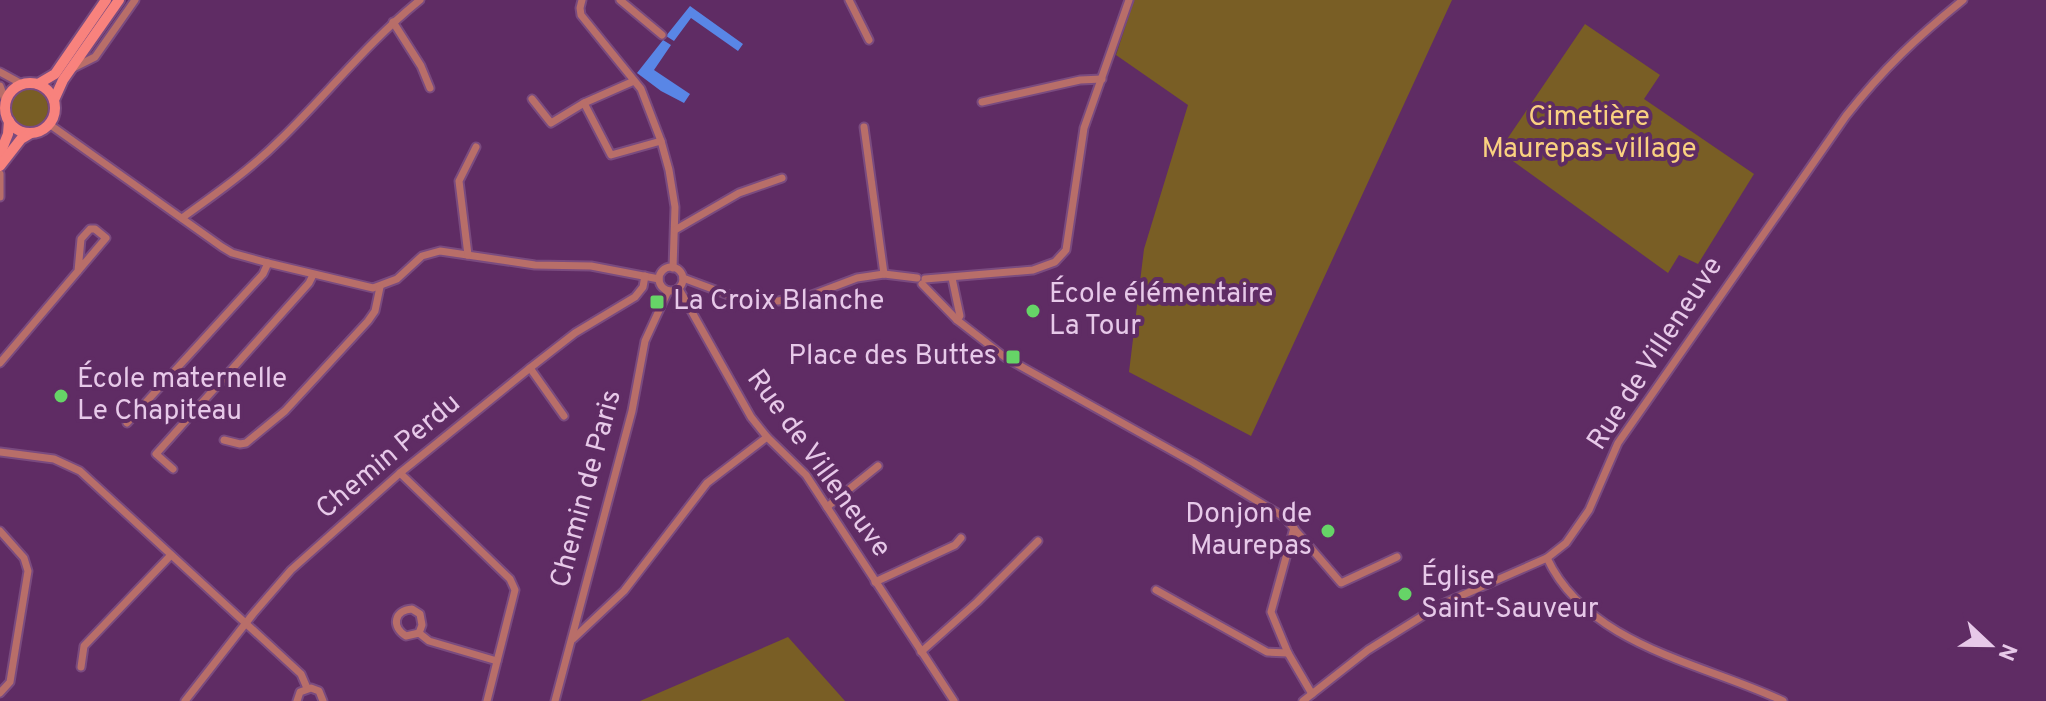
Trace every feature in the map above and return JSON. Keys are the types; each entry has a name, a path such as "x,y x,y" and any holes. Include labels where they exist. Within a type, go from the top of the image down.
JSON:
{"street":[{"path":"38,84 55,74 106,0"},
{"path":"54,100 71,69 119,0"},
{"path":"71,69 95,57 135,0"},
{"path":"182,218 244,175 393,22 420,0"},
{"path":"582,0 581,15 641,89 661,141 669,170 675,230 673,268"},
{"path":"620,0 662,35"},
{"path":"849,0 869,40"},
{"path":"683,278 679,289 668,291 659,279 665,269 673,268 683,278 742,300 778,301 812,295 857,278 884,274 921,281 1033,270 1055,262 1066,250 1084,128 1129,0"},
{"name":"Rue de Villeneuve","path":"1303,701 1368,650 1440,605 1547,558 1566,543 1583,521 1618,443 1846,116 1877,76 1911,42 1963,0"},
{"path":"393,22 421,66 430,88"},
{"path":"0,72 22,84 38,84 45,88 54,100 55,109 49,124 21,139 0,166"},
{"path":"982,102 1080,80 1102,79"},
{"path":"532,99 551,123 584,103 634,81"},
{"path":"6,103 11,91 22,84"},
{"path":"0,86 9,121 8,134 0,154"},
{"path":"584,103 611,155 661,141"},
{"path":"9,121 15,128 31,133"},
{"path":"49,124 232,253 313,275 380,287 397,279 422,256 440,251 535,265 591,266 659,279"},
{"path":"864,127 884,274"},
{"path":"468,255 459,181 476,147"},
{"path":"0,174 0,197"},
{"path":"675,230 739,193 782,178"},
{"path":"0,363 106,238 95,229 90,229 81,239 78,271"},
{"path":"127,423 263,274 268,263"},
{"path":"173,469 156,454 313,275"},
{"name":"Chemin Perdu","path":"185,701 245,623 291,570 400,473 530,368 575,333 635,297 643,287 645,276"},
{"path":"952,278 960,316 957,320"},
{"path":"921,281 957,320 1006,358 1284,517 1341,583 1397,557"},
{"path":"224,440 246,443 285,411 368,321 375,311 380,287"},
{"name":"Rue de Villeneuve","path":"679,289 751,417 806,475 954,701"},
{"name":"Chemin de Paris","path":"555,701 632,411 645,341 668,291"},
{"path":"530,368 564,416"},
{"path":"572,639 624,591 707,483 767,437"},
{"path":"0,452 54,459 80,471 301,674 307,688"},
{"path":"827,507 878,466"},
{"path":"400,473 510,579 515,590 487,701"},
{"path":"1294,528 1271,612 1288,653 1312,694"},
{"path":"0,531 24,558 28,571 10,682 0,693"},
{"path":"875,582 955,545 961,538"},
{"path":"921,652 1038,541"},
{"path":"81,667 84,646 171,555"},
{"path":"1547,558 1563,587 1593,613 1634,641 1783,701"},
{"path":"1156,590 1267,652 1288,653"},
{"path":"419,633 429,641 497,661"},
{"path":"297,701 300,692 307,688 319,691 323,701"}],"green space":[{"path":"1134,0 1452,0 1251,436 1129,372 1144,249 1188,105 1116,55"},
{"name":"Cimetière Maurepas-village","path":"1585,24 1660,75 1644,99 1754,174 1698,264 1679,255 1668,273 1499,151"},
{"path":"29,89 42,95 48,108 42,121 29,127 16,121 10,108 16,95"},
{"path":"788,637 845,701 640,701"}],"water":[{"path":"690,6 743,44 738,51 691,18 674,41 666,36"},
{"path":"663,40 671,45 654,70 690,94 684,103 637,73"}],"place":[{"name":"La Croix Blanche","path":"657,302"},
{"name":"École élémentaire La Tour","path":"1033,311"},
{"name":"Place des Buttes","path":"1013,357"},
{"name":"École maternelle Le Chapiteau","path":"61,396"},
{"name":"Donjon de Maurepas","path":"1328,531"},
{"name":"Église Saint-Sauveur","path":"1405,594"}]}
